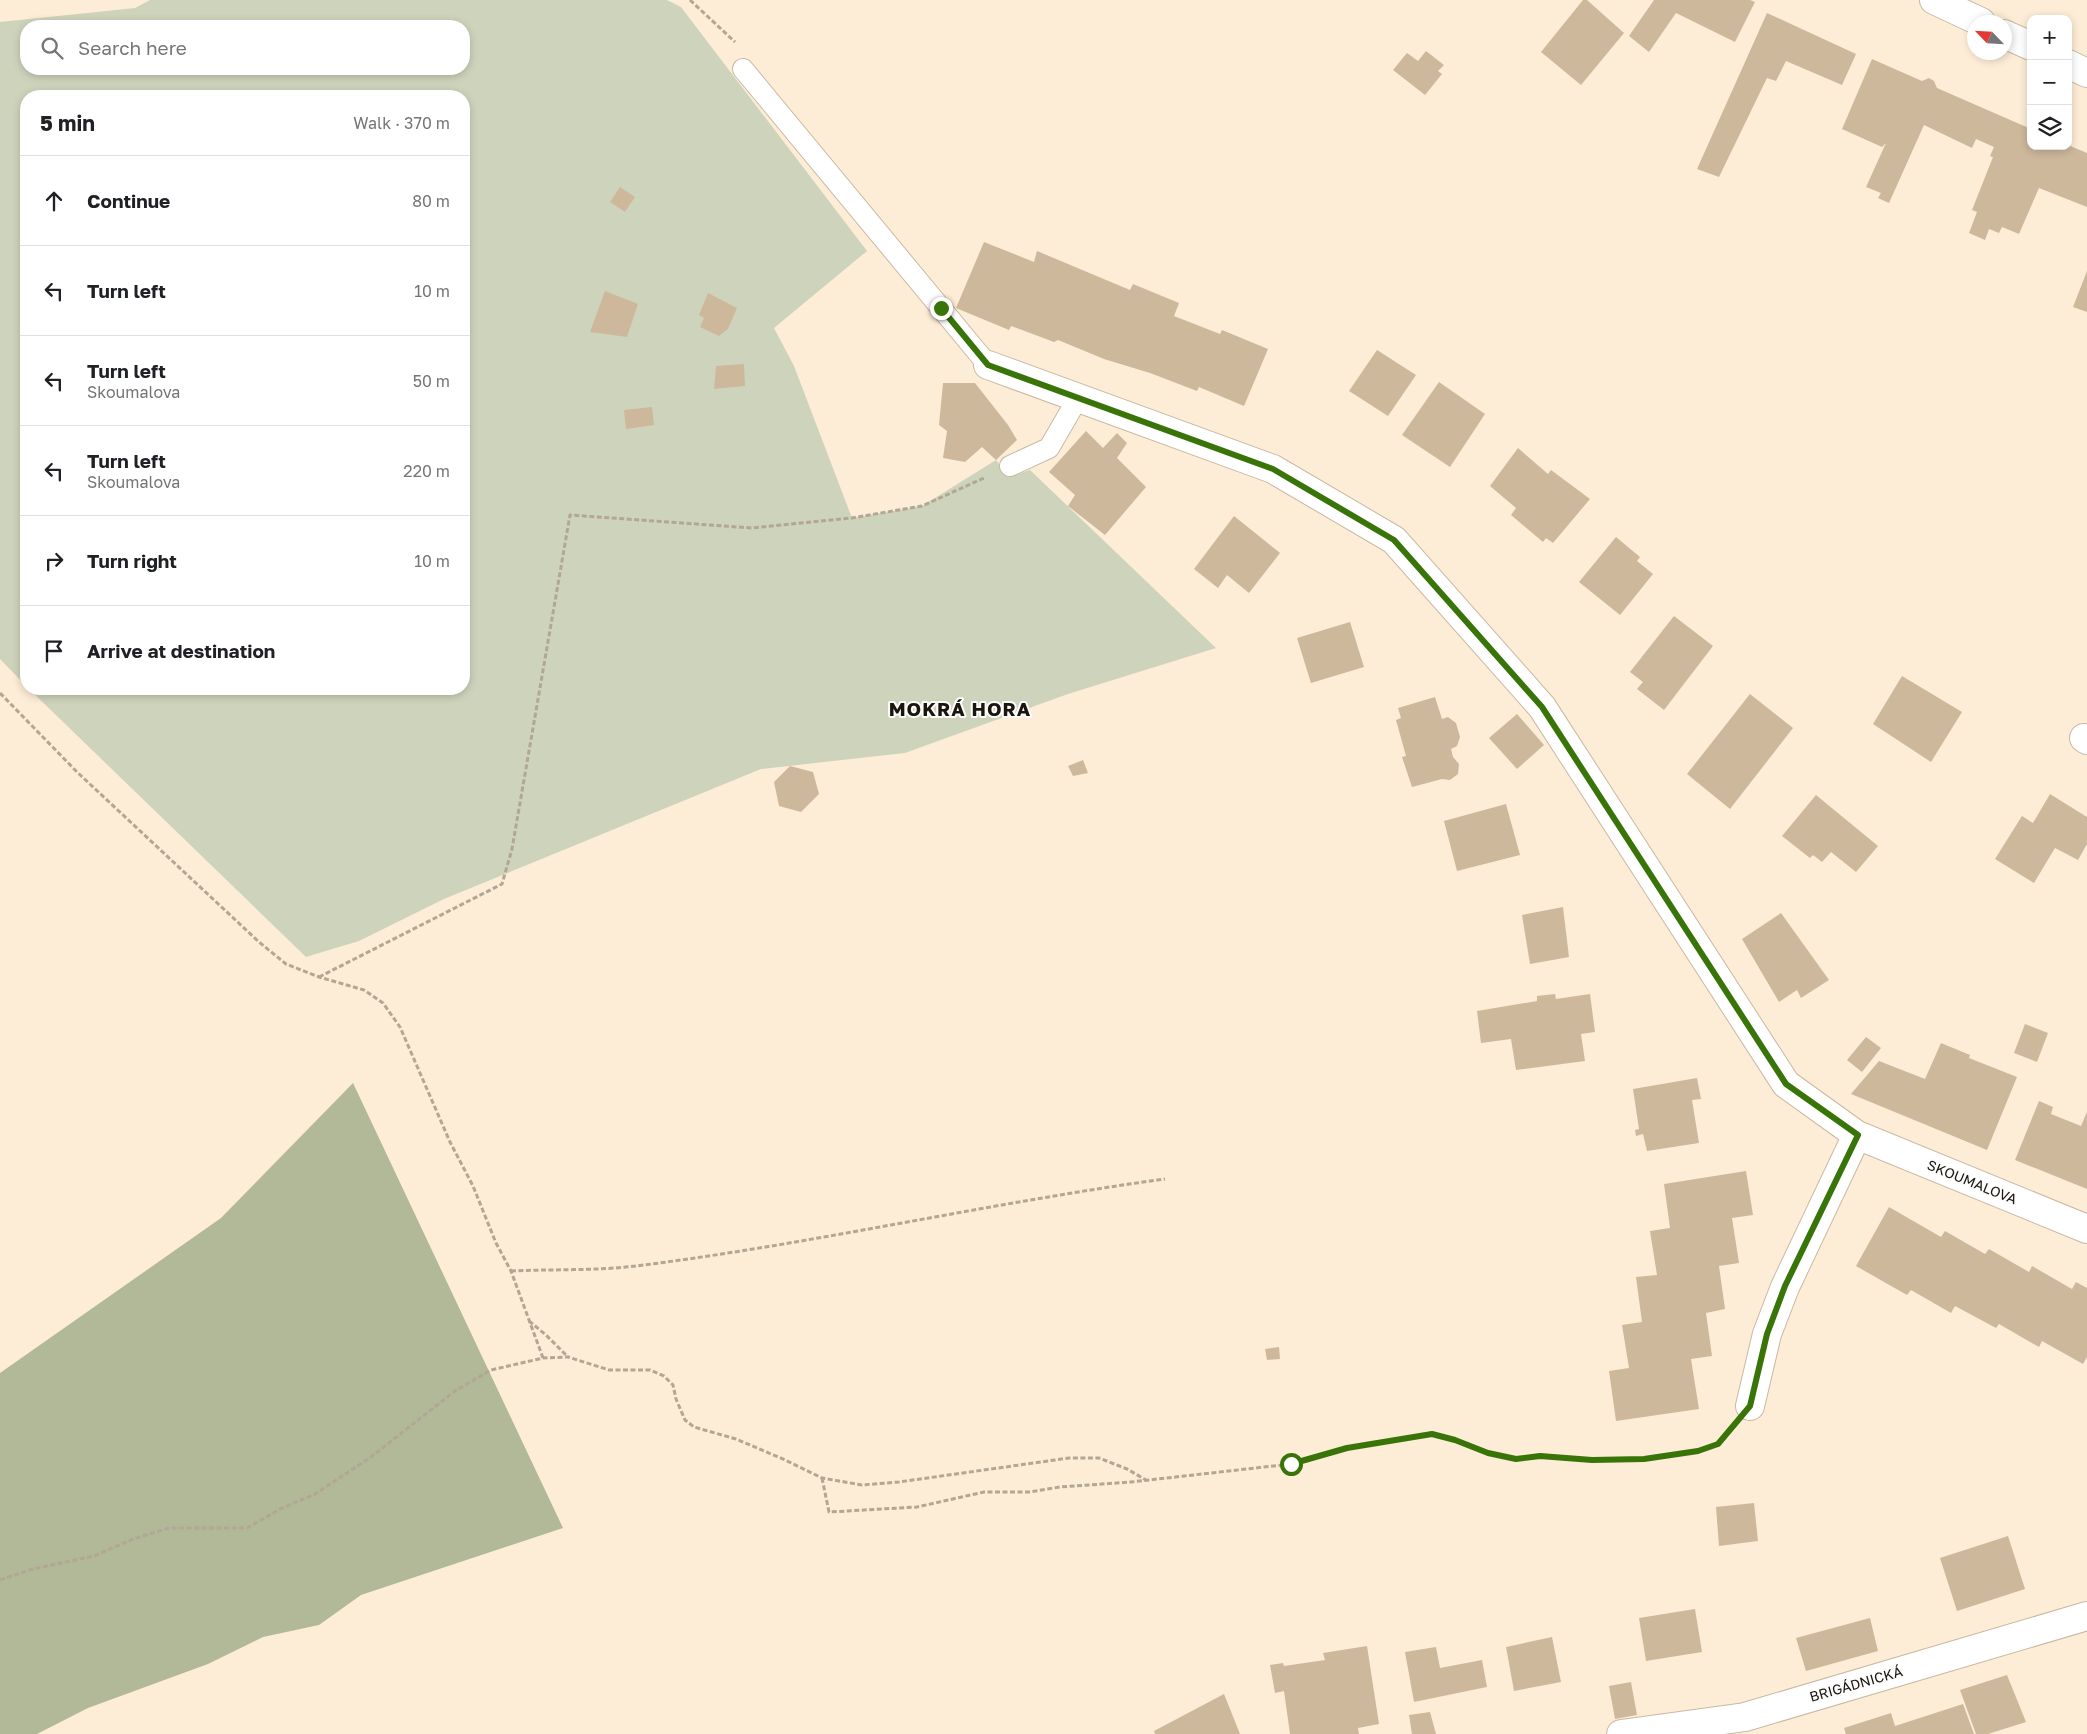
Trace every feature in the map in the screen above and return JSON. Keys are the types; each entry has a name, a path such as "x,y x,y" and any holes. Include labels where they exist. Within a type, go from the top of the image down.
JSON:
{"street":[{"path":"1934,0 1967,15"},
{"path":"2012,38 2027,44"},
{"path":"2072,66 2087,73"},
{"name":"SKOUMALOVA","path":"988,365 1273,469 1394,540 1542,707 1786,1084 1858,1135 2087,1229"},
{"path":"1750,1406 1767,1334 1785,1286 1858,1135"},
{"name":"BRIGÁDNICKÁ","path":"1621,1734 1745,1717 2087,1616"}],"lane":[{"path":"743,69 988,365"},
{"path":"1010,466 1049,448 1078,398"}],"path":[{"path":"690,0 743,50 743,69"},
{"path":"320,977 502,884 512,849 570,515 752,528 852,518 922,506 1010,466"},
{"path":"0,693 77,772 259,942 286,964 320,977 364,990 383,1003 400,1027 450,1142 474,1186 496,1243 511,1270 543,1358"},
{"path":"511,1270 634,1266 794,1241 1078,1190 1165,1179"},
{"path":"528,1321 546,1335 568,1357"},
{"path":"0,1580 33,1569 94,1556 133,1539 170,1528 247,1528 280,1509 315,1494 371,1457 455,1391 492,1370 543,1358 568,1357 599,1368 650,1370 664,1376 673,1386 685,1420 694,1427 736,1439 783,1458 822,1478 862,1485 898,1482 1060,1459 1099,1458 1146,1480"},
{"path":"822,1478 829,1512 917,1507 984,1492 1029,1492 1060,1487 1146,1480 1291,1464 1347,1448 1432,1434 1455,1440 1488,1453 1516,1459 1540,1456 1592,1460 1644,1459 1698,1451 1718,1444 1750,1406"}],"green space":[{"path":"150,0 667,0 681,7 867,251 774,328 794,366 852,518 922,506 996,460 1009,477 1030,470 1216,648 1068,694 905,753 761,769 444,899 359,941 306,957 35,695 470,695 470,90 20,90 20,680 0,659 0,22 135,8"},
{"path":"353,1083 563,1528 361,1595 319,1625 263,1637 208,1664 88,1708 37,1734 0,1734 0,1373 221,1218"}],"building":[{"path":"1583,0 1587,0 1624,33 1581,85 1541,52"},
{"path":"1654,0 1750,0 1755,2 1735,42 1676,13 1649,52 1629,36"},
{"path":"1767,13 1856,54 1842,85 1786,61 1776,81 1767,78 1719,177 1697,169"},
{"path":"1426,51 1444,65 1438,71 1442,74 1425,95 1393,70 1407,53 1418,61"},
{"path":"1872,59 1922,81 1929,78 1934,81 1937,88 2027,127 2027,150 2072,150 2072,147 2087,153 2087,207 2039,188 2019,234 2002,227 1999,233 1989,229 1985,240 1969,233 1977,212 1972,210 1993,157 1990,156 1994,147 1976,139 1972,148 1924,125 1889,203 1878,198 1881,193 1866,187 1886,143 1882,147 1842,129"},
{"path":"620,187 635,197 625,212 610,202"},
{"path":"984,242 1034,262 1037,251 1130,290 1133,284 1179,303 1174,316 1220,334 1222,330 1268,349 1244,406 1199,387 1197,391 1150,373 1104,359 1058,340 1054,342 1011,326 1009,330 956,308"},
{"path":"2087,271 2087,312 2073,307"},
{"path":"605,291 638,304 627,337 590,332"},
{"path":"708,293 737,308 728,329 719,336 700,327 704,318 699,315"},
{"path":"1377,350 1416,375 1388,416 1349,391"},
{"path":"744,364 745,386 714,389 716,366"},
{"path":"1439,382 1485,414 1450,467 1402,435"},
{"path":"943,383 975,383 1008,425 1017,440 996,460 982,447 965,462 943,458 947,431 939,425"},
{"path":"652,407 654,425 626,429 624,410"},
{"path":"1086,431 1103,448 1117,433 1127,443 1117,458 1146,487 1105,535 1068,506 1075,495 1049,472"},
{"path":"1518,448 1548,474 1551,470 1590,499 1553,543 1546,538 1543,542 1511,515 1516,508 1490,486"},
{"path":"1234,516 1280,553 1249,593 1227,575 1218,588 1194,569"},
{"path":"1616,537 1640,557 1637,561 1653,574 1620,615 1579,582"},
{"path":"1674,616 1713,646 1664,710 1637,689 1643,682 1630,672"},
{"path":"1350,622 1364,667 1311,683 1297,638"},
{"path":"1902,676 1962,712 1931,762 1873,724"},
{"path":"1750,694 1793,728 1730,809 1687,774"},
{"path":"1435,697 1442,719 1448,717 1456,723 1460,737 1457,746 1451,749 1453,757 1459,764 1458,774 1450,780 1442,779 1412,787 1402,757 1406,756 1396,720 1401,718 1398,708"},
{"path":"1517,714 1544,745 1517,769 1489,738"},
{"path":"1083,760 1088,773 1073,776 1068,766"},
{"path":"790,766 813,772 819,794 801,812 779,806 774,782"},
{"path":"2050,794 2087,817 2087,844 2078,860 2055,848 2034,883 1995,859 2022,816 2033,823"},
{"path":"1816,795 1878,846 1856,872 1831,852 1822,862 1813,855 1810,858 1782,836"},
{"path":"1506,804 1520,855 1457,871 1444,821"},
{"path":"1563,907 1569,957 1530,964 1522,915"},
{"path":"1781,913 1829,980 1801,998 1797,990 1779,1002 1742,939"},
{"path":"1555,994 1556,999 1590,994 1595,1032 1581,1034 1585,1061 1516,1070 1511,1039 1481,1043 1477,1011 1537,1001 1537,996"},
{"path":"2025,1024 2048,1033 2037,1062 2014,1053"},
{"path":"1866,1037 1881,1048 1862,1072 1847,1060"},
{"path":"1941,1043 1970,1055 1969,1058 2017,1077 1987,1150 1851,1094 1879,1061 1925,1079"},
{"path":"1697,1078 1701,1099 1692,1100 1699,1143 1647,1151 1643,1134 1636,1136 1635,1130 1639,1129 1633,1089"},
{"path":"2039,1101 2053,1107 2051,1114 2081,1126 2087,1112 2087,1189 2015,1160"},
{"path":"1746,1171 1753,1215 1732,1218 1739,1263 1719,1266 1725,1309 1706,1313 1712,1356 1691,1359 1699,1409 1616,1421 1609,1371 1629,1368 1622,1325 1642,1322 1636,1277 1657,1275 1650,1231 1670,1228 1664,1184"},
{"path":"1889,1207 1941,1237 1945,1231 1985,1254 1989,1249 2029,1272 2032,1266 2072,1289 2076,1282 2087,1288 2087,1357 2083,1364 2042,1341 2039,1347 1999,1324 1996,1328 1955,1306 1951,1313 1911,1290 1907,1295 1856,1266"},
{"path":"1279,1347 1280,1359 1267,1360 1265,1349"},
{"path":"1754,1503 1758,1541 1719,1546 1716,1507"},
{"path":"2008,1536 2025,1589 1957,1611 1940,1558"},
{"path":"1695,1609 1702,1652 1646,1661 1639,1618"},
{"path":"1870,1618 1878,1651 1806,1671 1796,1638"},
{"path":"1552,1637 1561,1682 1514,1691 1506,1647"},
{"path":"1367,1646 1379,1724 1358,1728 1359,1734 1290,1734 1284,1691 1275,1693 1270,1665 1283,1663 1284,1666 1325,1660 1323,1653"},
{"path":"1436,1647 1440,1668 1482,1660 1487,1687 1414,1702 1405,1652"},
{"path":"2007,1675 2026,1722 1988,1734 1976,1734 1960,1690"},
{"path":"1631,1682 1637,1715 1615,1719 1609,1686"},
{"path":"1224,1694 1240,1734 1155,1734 1154,1731"},
{"path":"1963,1704 1974,1734 1846,1734 1844,1728 1891,1713 1895,1726"},
{"path":"1430,1712 1436,1734 1412,1734 1409,1715"}],"district":[{"name":"MOKRÁ HORA","path":"960,709"}],"route":[{"path":"941,308 988,365 1273,469 1394,540 1542,707 1786,1084 1858,1135 1785,1286 1767,1334 1750,1406 1718,1444 1698,1451 1644,1459 1592,1460 1540,1456 1516,1459 1488,1453 1455,1440 1432,1434 1347,1448 1291,1464"}]}
